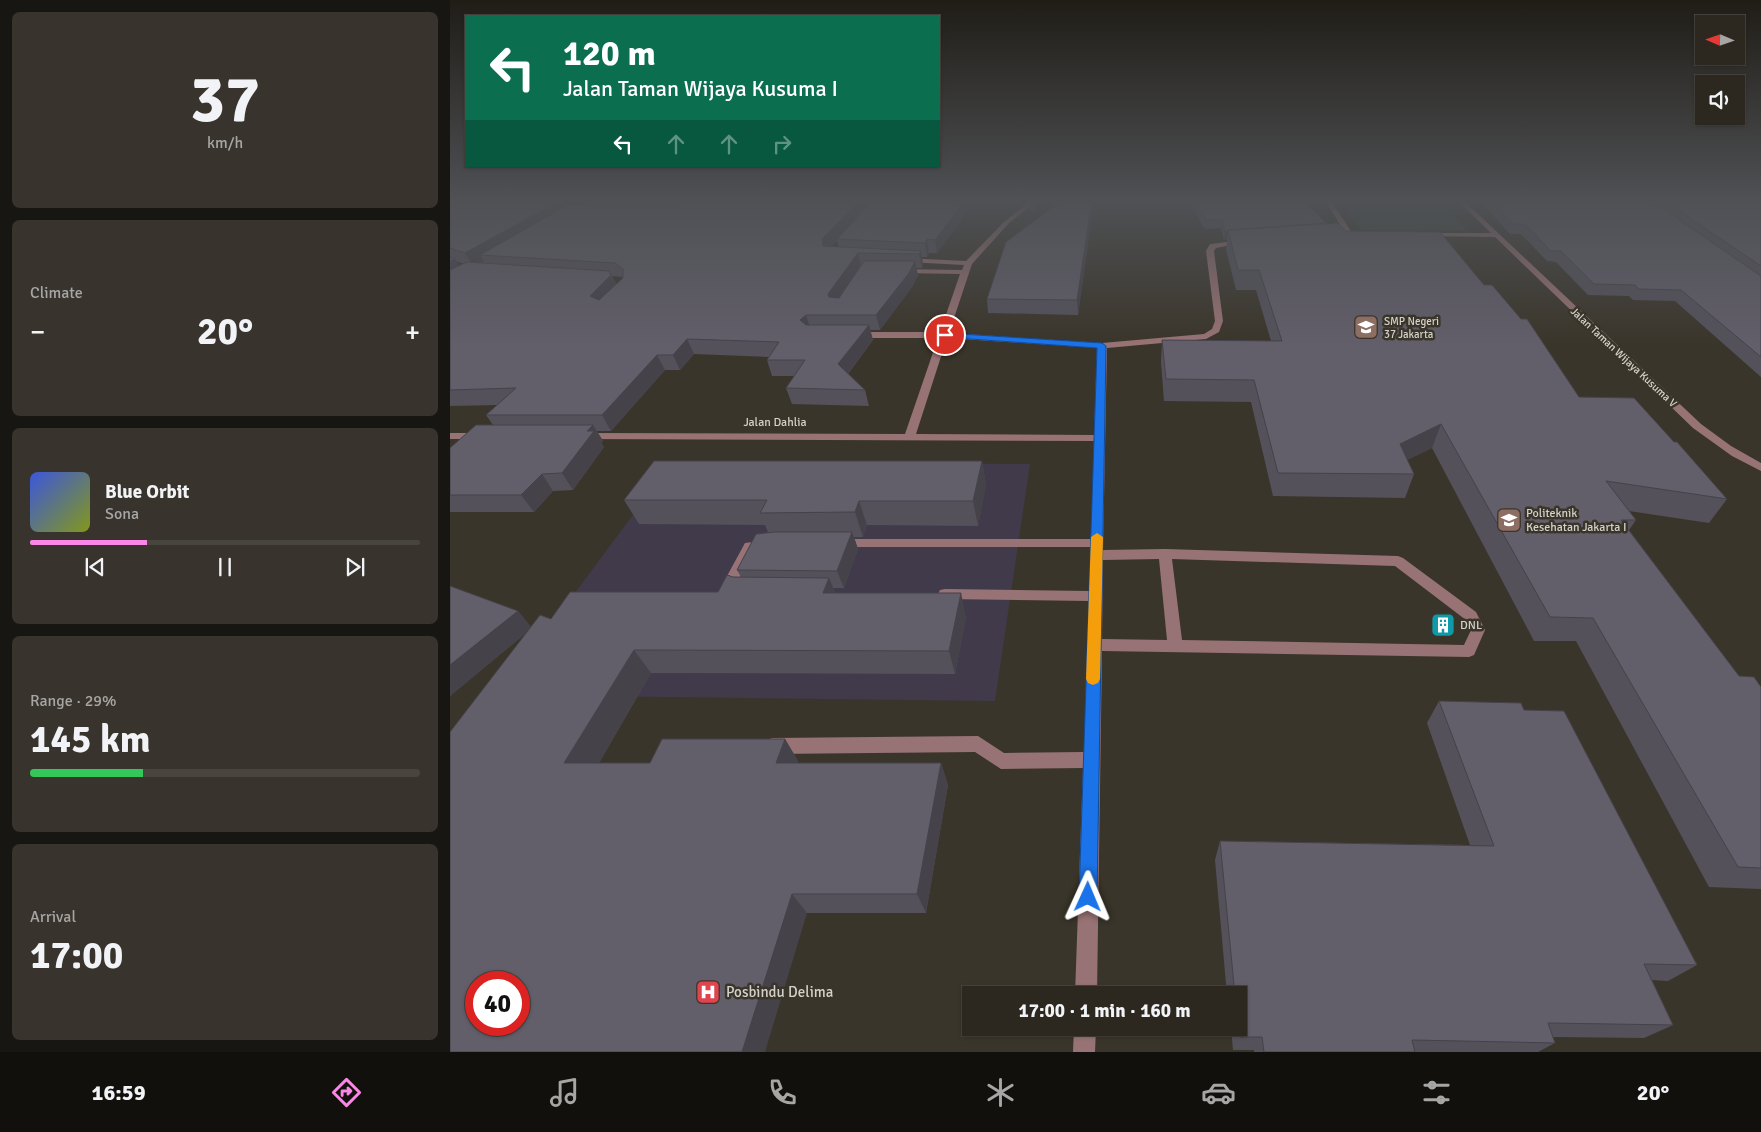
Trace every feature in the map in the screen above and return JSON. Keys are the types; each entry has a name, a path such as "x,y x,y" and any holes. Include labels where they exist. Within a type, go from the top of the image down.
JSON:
{"street":[{"path":"910,436 968,263 982,248"},
{"path":"850,335 945,335 1102,346 1206,336 1216,330 1219,321 1210,251 1212,248"},
{"name":"Jalan Taman Wijaya Kusuma V","path":"1510,248 1697,426 1737,456 1761,467"},
{"path":"898,260 968,263"},
{"path":"893,271 965,272"},
{"path":"1086,986 1102,346"},
{"path":"450,436 489,436"},
{"name":"Jalan Dahlia","path":"577,436 1099,438"},
{"path":"745,594 728,588 750,546 782,543"},
{"path":"831,543 1097,549 1165,554 1398,561 1471,616 1478,630 1469,651 1094,645"},
{"path":"1165,554 1175,647"},
{"path":"930,594 1095,596"},
{"path":"760,746 978,744 1001,761 1092,760"},
{"path":"1084,1052 1085,1036"}],"shaded area":[{"path":"673,461 1030,464 995,701 499,695"}],"building":[{"path":"450,248 474,248 465,253"},
{"path":"492,248 864,248 921,251 919,254 858,253 828,294 829,297 839,298 864,261 915,261 909,273 876,315 806,315 800,320 806,325 869,325 838,364 865,390 786,388 805,360 767,360 779,342 687,339 673,355 657,355 602,415 486,415 516,388 450,390 450,270 467,262 609,271 611,275 590,296 599,300 623,278 623,269 615,263 480,255"},
{"path":"1004,248 1085,248 1077,300 987,299"},
{"path":"1233,248 1453,248 1484,285 1492,285 1521,319 1527,319 1579,397 1634,398 1674,442 1677,442 1727,499 1606,481 1636,520 1621,520 1739,676 1754,677 1761,687 1761,868 1738,867 1593,618 1550,617 1441,424 1400,444 1414,474 1278,473 1254,380 1166,379 1162,340 1282,341 1259,270 1238,270"},
{"path":"1548,248 1720,248 1761,276 1761,357 1681,290 1639,289 1635,285 1594,284 1561,251 1551,251"},
{"path":"1735,248 1761,248 1761,266"},
{"path":"476,425 593,425 587,431 594,431 562,473 542,474 521,495 450,495 450,448"},
{"path":"654,461 982,461 973,501 859,501 855,512 760,513 767,500 624,500"},
{"path":"775,532 852,532 837,571 737,570 756,534"},
{"path":"727,575 733,577 829,578 823,593 961,593 949,651 634,650 564,763 650,763 662,739 785,739 776,763 941,763 917,894 792,894 742,1052 450,1052 450,732 540,615 551,619 570,592 718,592"},
{"path":"450,586 518,611 450,665"},
{"path":"1439,701 1521,703 1524,710 1564,711 1697,965 1644,964 1673,1025 1548,1023 1555,1043 1412,1040 1415,1052 1264,1052 1262,1037 1240,1037 1247,1036 1247,986 1234,986 1220,841 1494,846"}],"slow traffic":[{"path":"1093,679 1097,537"}],"place":[{"name":"SMP Negeri 37 Jakarta","path":"1366,327"},
{"name":"Politeknik Kesehatan Jakarta I","path":"1509,520"},
{"name":"DNL","path":"1443,625"},
{"name":"Posbindu Delima","path":"708,992"}],"route":[{"path":"945,335 1102,346 1088,897"}]}
